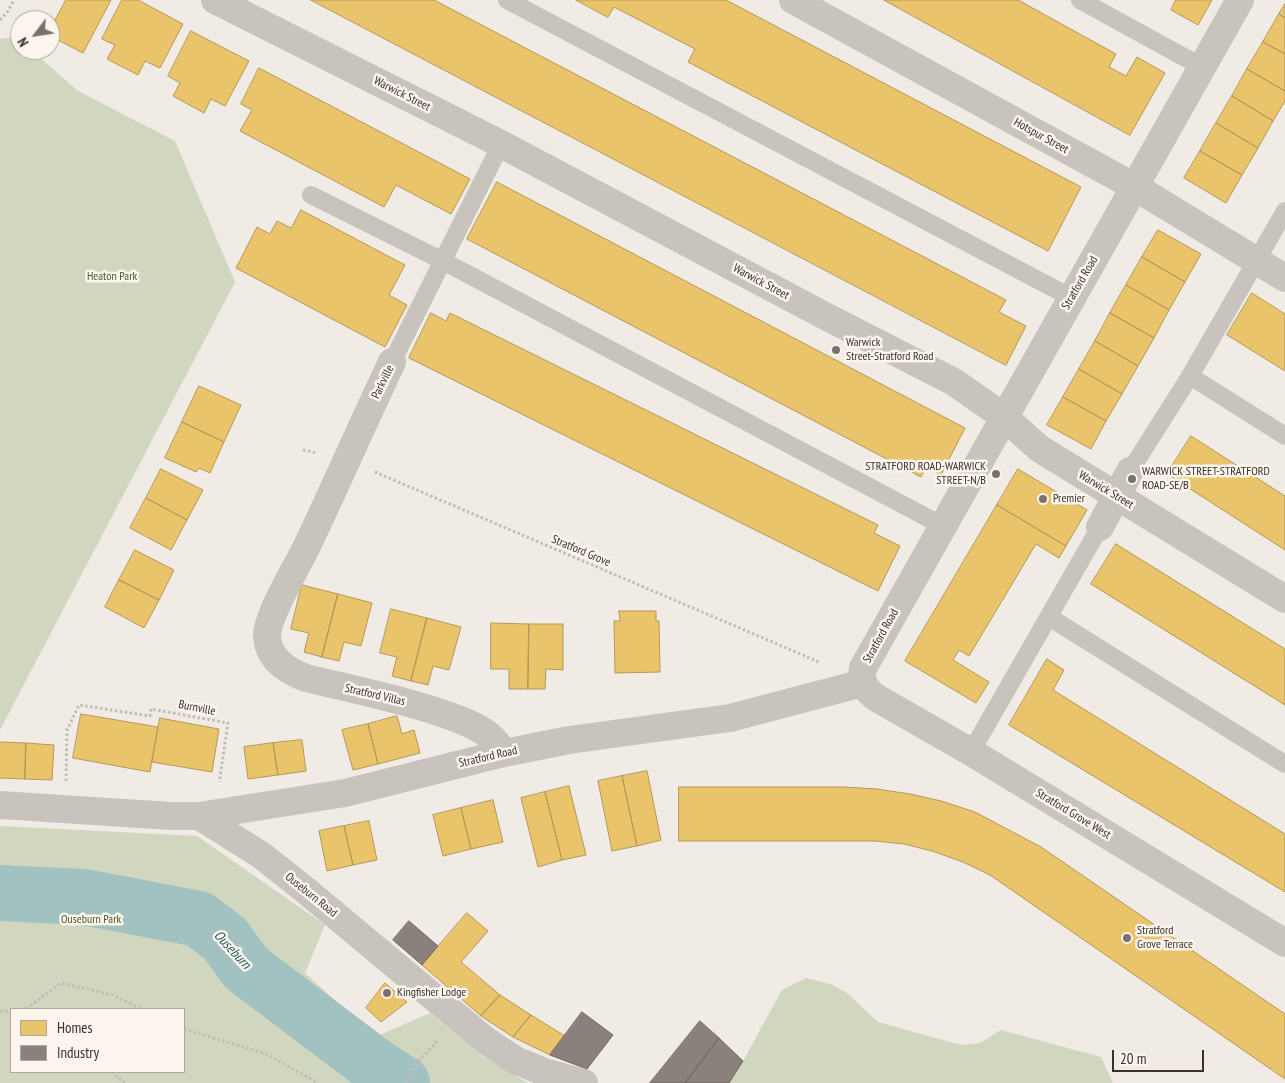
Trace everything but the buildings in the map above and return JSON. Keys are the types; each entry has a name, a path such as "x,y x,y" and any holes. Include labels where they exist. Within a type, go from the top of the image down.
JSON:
{"street":[{"name":"Warwick Street","path":"215,0 501,144 827,317 954,382 1004,418 1040,449 1285,599"},
{"name":"Hotspur Street","path":"793,0 1135,187 1285,278"},
{"name":"Stratford Road","path":"200,816 345,793 504,753 569,740 730,718 863,683 861,676 863,668 1240,0"},
{"name":"Parkville","path":"270,623 392,362"},
{"path":"1100,527 1130,472"},
{"name":"Stratford Villas","path":"270,623 268,636 270,647 275,658 292,673 420,705 448,715 473,725 486,733 497,742 504,753"},
{"name":"Stratford Grove West","path":"863,683 868,692 875,697 972,752 1285,942"},
{"path":"0,804 171,816 200,816"},
{"name":"Ouseburn Road","path":"200,816 261,855 485,1040 515,1060 544,1072 584,1083"}],"lane":[{"path":"507,0 1072,298"},
{"path":"1080,0 1202,67"},
{"name":"Parkville","path":"392,362 501,144"},
{"path":"311,195 443,261 943,526"},
{"path":"1130,472 1190,376 1285,211"},
{"path":"1190,376 1285,436"},
{"path":"972,752 1100,527"},
{"path":"1049,618 1285,764"}],"path":[{"path":"0,20 14,0"},
{"name":"Stratford Grove","path":"303,450 346,460 821,663 833,692"},
{"name":"Burnville","path":"65,754 66,730 79,705 150,716 151,709 228,723 220,777 229,811"},
{"path":"27,1008 60,983 113,995 139,1008"},
{"path":"185,1029 266,1054 318,1083"},
{"path":"406,1083 418,1062"},
{"path":"112,1073 125,1083"}],"green space":[{"name":"Heaton Park","path":"10,38 10,60 42,60 78,91 175,141 235,282 0,730 0,39"},
{"name":"Ouseburn Park","path":"0,826 197,836 325,925 305,973 375,1037 430,1013 481,1055 528,1083 0,1083"},
{"path":"806,978 833,985 847,993 878,1022 961,1045 980,1043 1001,1030 1101,1057 1113,1083 729,1083 782,990"}],"waterway":[{"name":"Ouseburn","path":"0,893 84,897 199,919 225,939 246,968 377,1067 402,1083"}],"place":[{"name":"Warwick Street-Stratford Road","path":"836,350"},
{"name":"STRATFORD ROAD-WARWICK STREET-N/B","path":"996,474"},
{"name":"WARWICK STREET-STRATFORD ROAD-SE/B","path":"1132,479"},
{"name":"Premier","path":"1043,499"},
{"name":"Stratford Grove Terrace","path":"1127,938"},
{"name":"Kingfisher Lodge","path":"387,993"}]}
